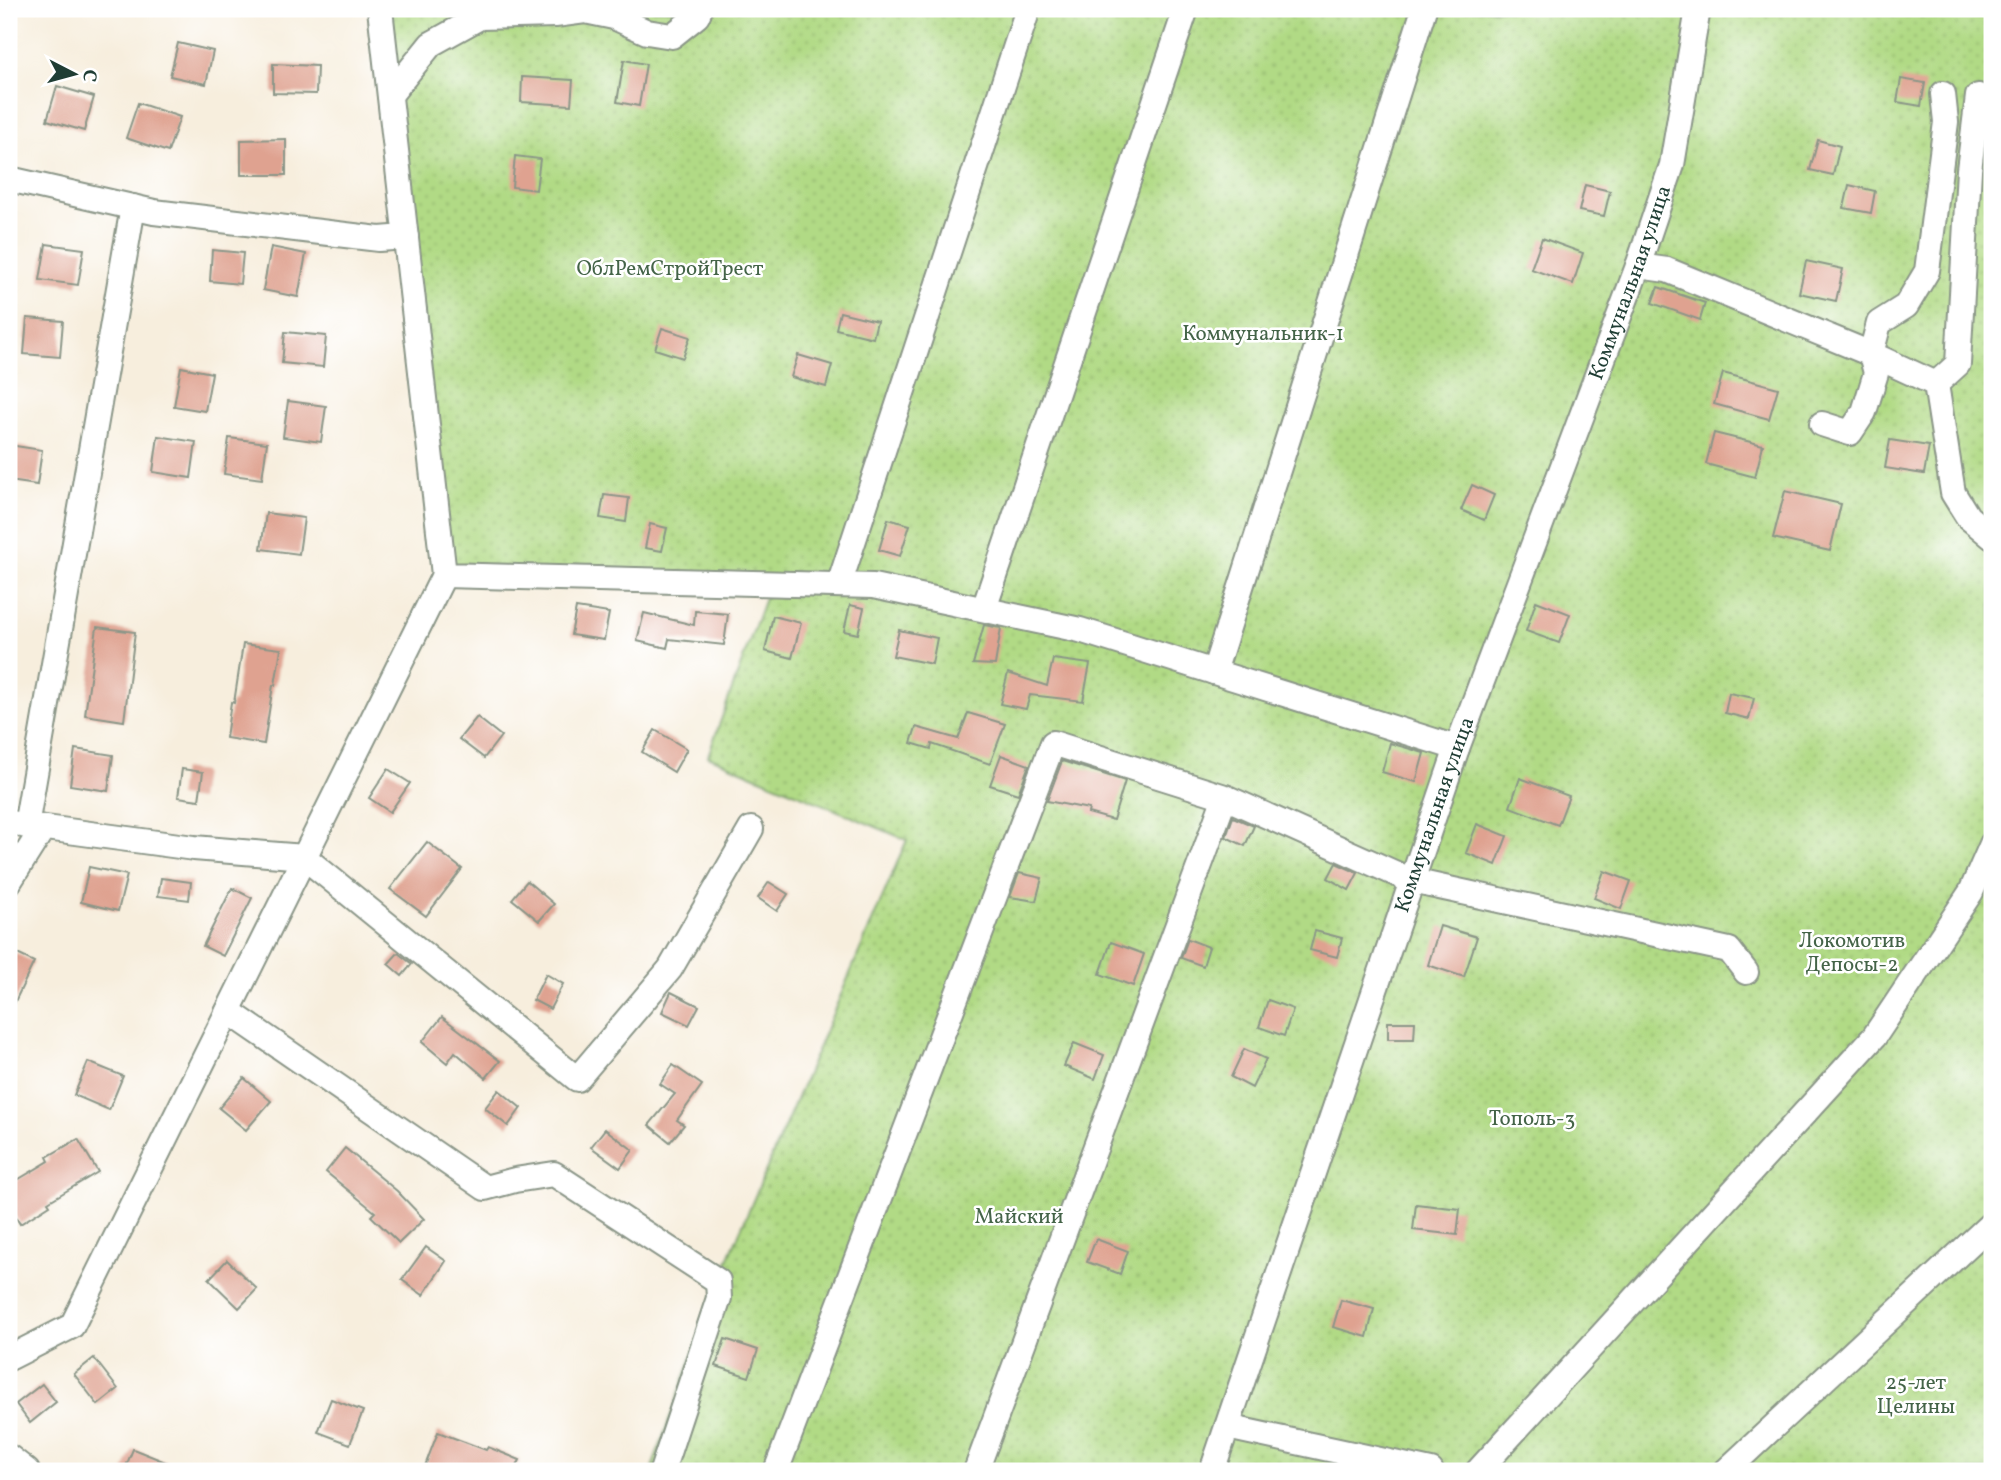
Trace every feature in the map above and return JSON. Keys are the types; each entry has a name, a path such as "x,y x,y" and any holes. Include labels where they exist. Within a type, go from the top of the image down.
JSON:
{"lane":[{"path":"9,1358 72,1326 444,575 380,9"},
{"path":"390,95 432,44 453,9"},
{"path":"432,44 480,17 555,15 585,10 614,17 647,32 672,36 697,16 700,9"},
{"path":"839,585 1028,9"},
{"path":"984,609 1186,9"},
{"path":"1214,672 1424,9"},
{"name":"Коммунальная улица","path":"1212,1471 1457,748 1638,266 1672,165 1698,9"},
{"path":"1822,424 1850,433 1864,412 1876,373 1871,354 1878,323 1906,306 1927,271 1946,122 1943,94"},
{"path":"1936,384 1958,364 1969,170 1978,96"},
{"path":"9,179 167,213 379,239 406,237"},
{"path":"9,882 26,826 133,207"},
{"path":"1638,266 1667,270 1871,354 1936,384"},
{"path":"1936,384 1953,493 1968,517 1992,537"},
{"path":"444,575 873,586 1080,630 1457,748"},
{"path":"776,1471 1053,743 1225,797 1412,881 1729,950 1746,972"},
{"path":"976,1471 1225,797"},
{"path":"26,826 194,848 304,857 577,1079 670,969 751,829"},
{"path":"1478,1471 1874,1037 1970,892 1992,844"},
{"path":"228,1011 485,1188 554,1174 718,1281 719,1298 662,1471"},
{"path":"1726,1471 1992,1223"},
{"path":"1227,1427 1431,1471"},
{"path":"9,1457 27,1471"}],"green space":[{"path":"380,9 1992,9 1992,1471 651,1471 720,1278 907,840 708,756 773,576 444,575"}],"building":[{"path":"178,43 213,51 206,84 170,76"},
{"path":"624,60 646,64 639,106 617,102"},
{"path":"273,64 317,66 316,94 273,93"},
{"path":"522,77 573,80 571,105 521,102"},
{"path":"1901,79 1925,83 1921,106 1897,102"},
{"path":"57,86 94,97 84,131 47,120"},
{"path":"138,103 180,117 168,152 126,138"},
{"path":"286,139 286,175 241,175 241,140"},
{"path":"1818,140 1840,146 1833,175 1810,170"},
{"path":"515,156 540,159 536,190 512,187"},
{"path":"1585,185 1610,191 1604,216 1579,211"},
{"path":"1849,185 1875,191 1871,213 1844,208"},
{"path":"1542,238 1583,253 1573,284 1531,269"},
{"path":"46,244 84,249 78,285 40,280"},
{"path":"271,247 306,254 298,297 263,290"},
{"path":"212,250 243,253 240,284 210,281"},
{"path":"1806,261 1843,269 1836,301 1799,293"},
{"path":"1658,287 1705,303 1700,320 1652,303"},
{"path":"840,312 877,321 873,338 836,329"},
{"path":"27,318 63,321 60,357 24,354"},
{"path":"662,328 690,337 683,358 655,349"},
{"path":"285,332 326,336 323,367 282,363"},
{"path":"798,355 832,365 826,387 791,377"},
{"path":"181,367 212,373 205,411 174,406"},
{"path":"1723,373 1778,388 1769,419 1714,404"},
{"path":"288,401 326,406 321,442 283,437"},
{"path":"1714,433 1763,445 1755,477 1706,464"},
{"path":"158,436 196,442 191,478 153,472"},
{"path":"229,438 267,443 262,479 224,474"},
{"path":"1890,440 1929,446 1924,474 1885,468"},
{"path":"9,445 42,450 37,485 9,481"},
{"path":"1472,485 1494,495 1484,520 1461,510"},
{"path":"1785,491 1841,504 1830,551 1773,538"},
{"path":"604,495 629,498 626,522 600,518"},
{"path":"266,513 304,518 299,554 261,549"},
{"path":"888,519 910,525 900,556 879,550"},
{"path":"650,524 667,528 662,551 645,548"},
{"path":"1536,601 1570,614 1559,643 1526,631"},
{"path":"850,605 864,608 858,634 844,631"},
{"path":"576,608 609,613 604,640 571,635"},
{"path":"695,611 728,614 724,645 669,639 667,648 637,641 644,613 694,625"},
{"path":"773,616 801,623 792,658 765,651"},
{"path":"984,625 1001,628 995,665 973,664"},
{"path":"97,627 135,632 124,721 85,715"},
{"path":"899,630 937,638 932,664 893,656"},
{"path":"243,644 281,649 264,744 226,738"},
{"path":"1053,659 1090,664 1083,701 1030,695 1026,709 1000,704 1008,673 1047,686"},
{"path":"1729,693 1754,698 1749,719 1725,713"},
{"path":"968,713 1005,724 990,764 932,744 931,749 911,743 916,727 958,739"},
{"path":"477,717 501,736 484,758 459,739"},
{"path":"655,730 687,749 674,772 642,752"},
{"path":"1390,743 1424,753 1416,782 1382,772"},
{"path":"75,749 113,755 108,791 70,785"},
{"path":"1001,755 1029,765 1018,794 990,785"},
{"path":"1062,761 1125,781 1113,820 1088,813 1089,809 1047,801"},
{"path":"182,769 203,772 199,800 178,797"},
{"path":"388,769 410,783 390,812 369,798"},
{"path":"1520,778 1569,796 1558,825 1510,807"},
{"path":"1233,817 1254,826 1245,846 1226,837"},
{"path":"1477,824 1507,836 1496,865 1466,853"},
{"path":"427,842 462,869 426,916 390,889"},
{"path":"1336,863 1358,873 1349,890 1328,878"},
{"path":"89,867 127,875 118,911 81,902"},
{"path":"1604,871 1631,881 1621,909 1594,898"},
{"path":"1019,873 1042,878 1036,901 1010,897"},
{"path":"161,878 191,882 189,900 158,896"},
{"path":"527,881 554,904 539,921 512,899"},
{"path":"769,882 788,894 777,911 758,898"},
{"path":"232,888 252,898 223,956 203,946"},
{"path":"1440,926 1477,937 1464,977 1428,965"},
{"path":"1315,931 1342,938 1337,957 1310,950"},
{"path":"1188,939 1209,947 1203,966 1181,958"},
{"path":"1111,942 1144,954 1133,986 1100,974"},
{"path":"9,950 34,962 9,1014"},
{"path":"398,953 412,964 402,976 388,964"},
{"path":"546,974 563,984 550,1009 533,1000"},
{"path":"671,992 699,1006 689,1025 662,1012"},
{"path":"1268,1000 1293,1009 1284,1036 1259,1027"},
{"path":"442,1017 500,1061 486,1078 455,1052 447,1063 422,1042"},
{"path":"1388,1022 1415,1022 1414,1039 1388,1039"},
{"path":"1074,1043 1104,1055 1095,1079 1064,1066"},
{"path":"1244,1049 1266,1059 1252,1088 1231,1077"},
{"path":"88,1062 123,1076 109,1110 74,1095"},
{"path":"673,1065 702,1085 677,1120 684,1125 670,1142 649,1125 675,1094 660,1084"},
{"path":"244,1078 271,1101 246,1130 219,1108"},
{"path":"499,1090 521,1108 508,1126 485,1108"},
{"path":"605,1129 633,1150 620,1168 591,1147"},
{"path":"78,1139 98,1172 48,1202 50,1205 20,1224 9,1206 9,1185 49,1161 47,1157"},
{"path":"345,1148 397,1191 424,1219 399,1243 371,1216 375,1212 326,1172"},
{"path":"1416,1204 1460,1209 1457,1235 1413,1230"},
{"path":"1096,1239 1128,1251 1120,1274 1087,1262"},
{"path":"426,1247 446,1261 423,1295 402,1280"},
{"path":"227,1260 257,1289 239,1308 209,1279"},
{"path":"1341,1300 1374,1309 1367,1337 1333,1327"},
{"path":"725,1339 758,1350 749,1377 716,1366"},
{"path":"94,1358 118,1389 98,1405 74,1374"},
{"path":"42,1384 56,1402 30,1423 16,1404"},
{"path":"331,1399 363,1411 350,1444 318,1432"},
{"path":"438,1432 520,1460 515,1471 438,1471 425,1466"},
{"path":"133,1449 188,1471 124,1471"}],"park label":[{"name":"ОблРемСтройТрест","path":"670,269"},
{"name":"Коммунальник-1","path":"1263,334"},
{"name":"Локомотив Депосы-2","path":"1852,953"},
{"name":"Тополь-3","path":"1532,1119"},
{"name":"Майский","path":"1019,1217"},
{"name":"25-лет Целины","path":"1916,1395"}]}
